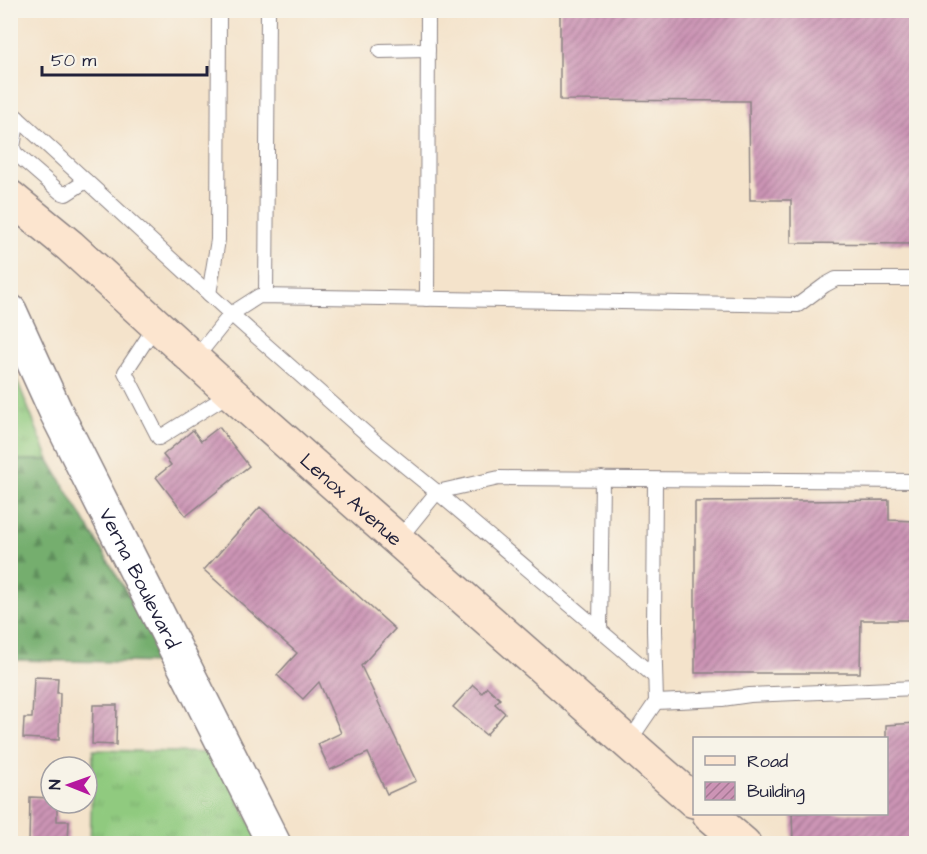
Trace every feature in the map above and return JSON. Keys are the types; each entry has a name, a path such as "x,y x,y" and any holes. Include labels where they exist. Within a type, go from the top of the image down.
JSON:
{"main road":[{"name":"Lenox Avenue","path":"10,197 70,246 231,393 693,800"},
{"path":"711,815 744,843"}],"street":[{"name":"Verna Boulevard","path":"10,311 56,412 274,843"}],"lane":[{"path":"209,294 218,240 219,10"},
{"path":"266,296 268,10"},
{"path":"427,299 428,10"},
{"path":"380,51 428,50"},
{"path":"14,115 13,147 15,153 60,192 66,194 86,181"},
{"path":"14,115 231,314 378,444 655,677"},
{"path":"194,360 231,314 259,296 798,305 836,279 916,279"},
{"path":"156,325 125,372 159,438 231,393"},
{"path":"399,539 437,492 499,478 916,481"},
{"path":"600,630 602,478"},
{"path":"628,743 656,702 655,480"},
{"path":"656,702 722,699 750,694 916,688"}],"green space":[{"path":"11,365 49,460 11,460"},
{"path":"11,460 49,460 168,663 11,660"},
{"path":"93,750 214,753 261,844 90,844 91,815 99,815 99,755 93,755"}],"building":[{"path":"560,10 916,10 916,244 791,243 791,200 750,200 749,101 560,100"},
{"path":"219,427 249,466 186,516 156,477 171,465 163,455 193,430 201,441"},
{"path":"889,500 889,520 916,521 916,620 861,620 860,673 695,673 695,502"},
{"path":"260,507 395,629 361,666 416,781 387,794 368,753 330,770 318,744 341,733 319,682 303,699 277,675 297,653 204,570"},
{"path":"34,677 58,678 59,740 23,738 24,718 32,718"},
{"path":"473,685 482,693 487,687 500,699 495,704 505,713 486,735 453,707"},
{"path":"93,705 117,705 116,745 92,744"},
{"path":"916,723 916,843 793,843 792,815 888,815 886,725"},
{"path":"30,797 39,797 39,815 57,815 57,821 69,821 68,843 29,843"}]}
